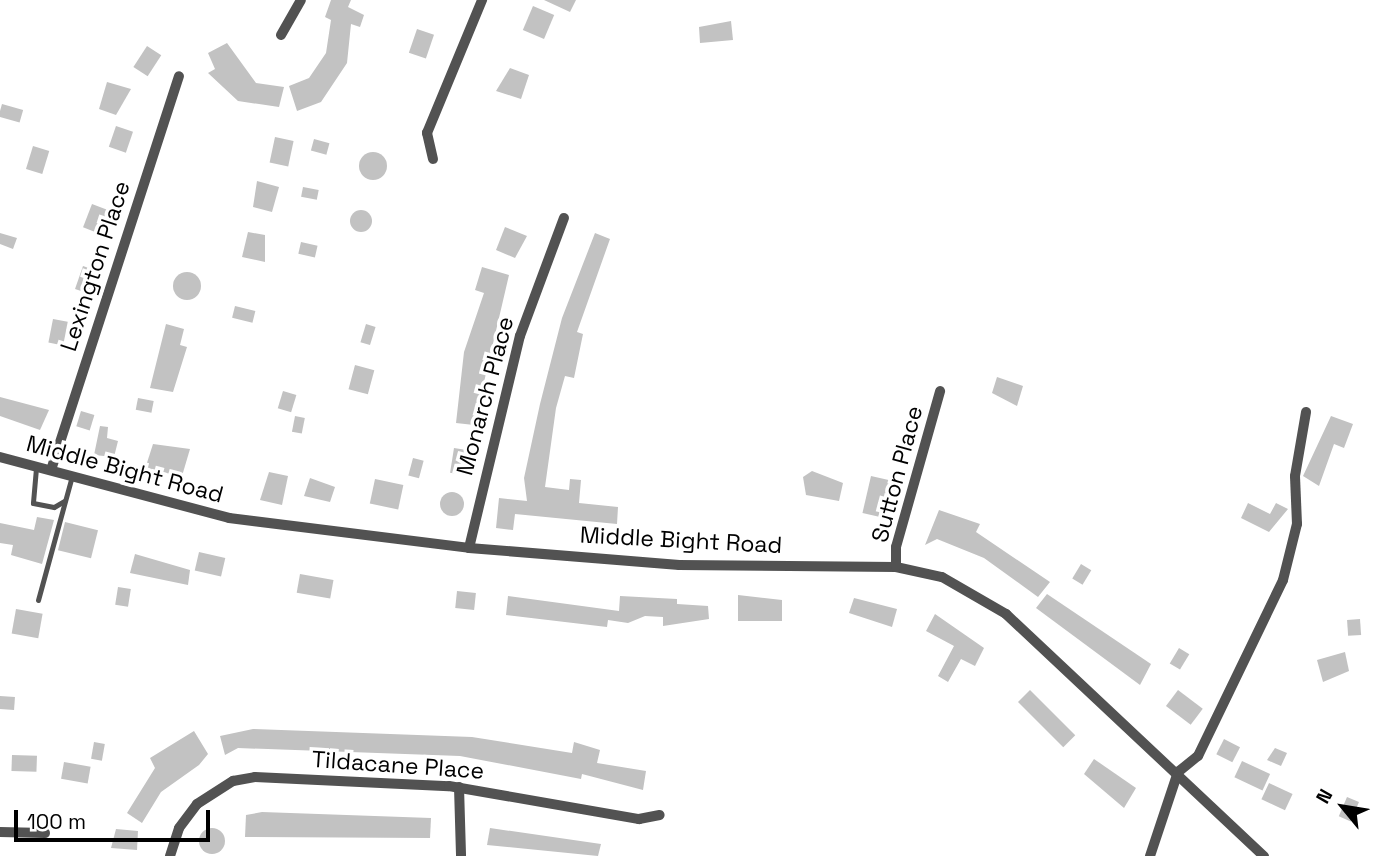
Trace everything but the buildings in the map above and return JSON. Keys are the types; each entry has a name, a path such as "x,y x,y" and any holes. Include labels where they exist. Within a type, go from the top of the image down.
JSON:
{"street":[{"path":"281,35 300,0"},
{"path":"433,159 427,133 482,0"},
{"name":"Lexington Place","path":"51,470 179,76"},
{"name":"Monarch Place","path":"469,548 520,336 564,218"},
{"name":"Sutton Place","path":"896,567 896,547 940,391"},
{"path":"1150,856 1178,772 1198,755 1283,580 1297,524 1296,476 1306,412"},
{"name":"Middle Bight Road","path":"0,457 229,518 469,548 680,565 896,567 942,576 1006,614 1178,772 1264,856"},
{"name":"Tildacane Place","path":"170,856 192,810 243,779 459,787 639,819 660,815"},
{"path":"459,787 461,856"},
{"path":"0,832 45,833"}],"lane":[{"path":"36,468 33,503 54,507 64,501"},
{"path":"38,600 72,476"}]}
